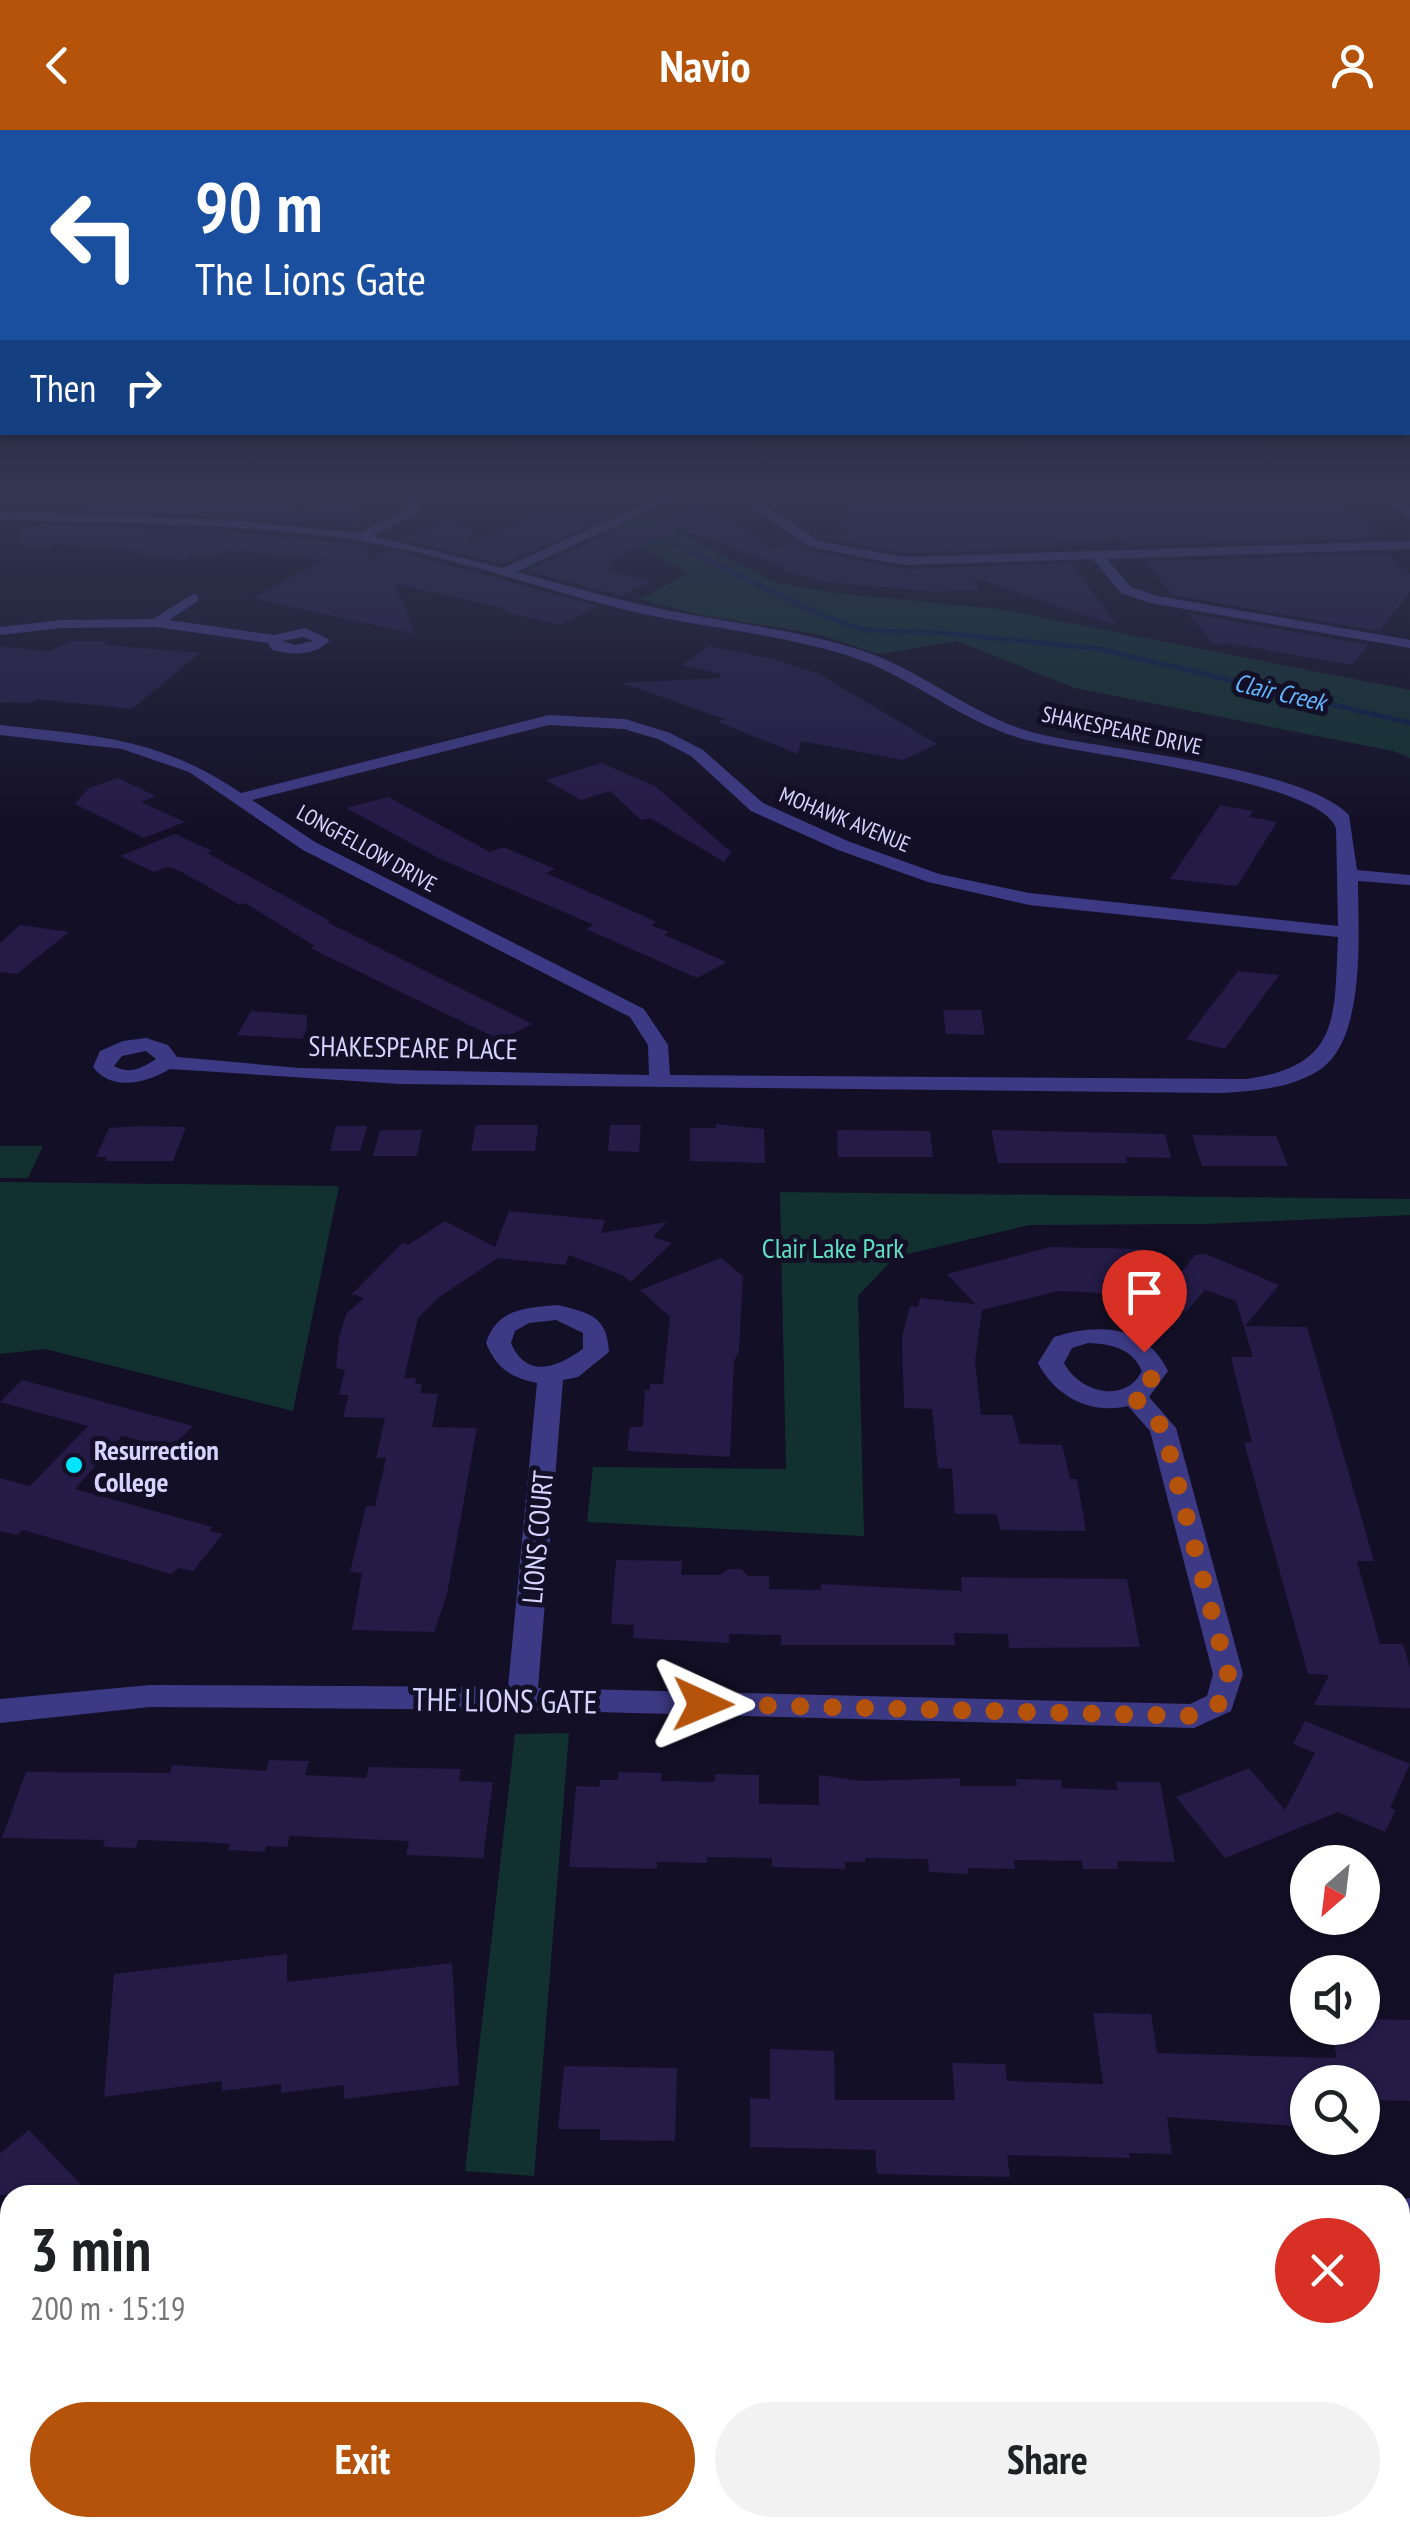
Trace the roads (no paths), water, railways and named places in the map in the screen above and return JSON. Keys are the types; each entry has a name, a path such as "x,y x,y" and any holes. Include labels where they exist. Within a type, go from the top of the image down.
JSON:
{"street":[{"path":"156,624 185,603"},
{"name":"SHAKESPEARE DRIVE","path":"624,603 858,653 975,716 1012,731 1277,786 1326,801 1345,821 1351,875 1339,1028 1329,1054 1302,1073 1252,1084 1175,1087 660,1079"},
{"path":"1174,603 1410,644"},
{"path":"0,630 81,623 156,624 274,639"},
{"name":"MOHAWK AVENUE","path":"240,798 549,720 625,724 664,736 698,753 757,807 844,846 934,878 1028,898 1345,932"},
{"name":"LONGFELLOW DRIVE","path":"0,730 124,744 195,769 309,846 637,1012 658,1046 660,1079"},
{"path":"1351,875 1410,880"},
{"name":"SHAKESPEARE PLACE","path":"166,1062 350,1076 660,1079"},
{"name":"LIONS COURT","path":"522,1700 551,1375"},
{"name":"THE LIONS GATE","path":"0,1711 150,1696 522,1700 1194,1716 1220,1703 1228,1674 1163,1428 1133,1396"}],"waterway":[{"name":"Clair Creek","path":"797,603 864,630 944,633 1100,649 1410,723"}],"place":[{"name":"Resurrection College","path":"74,1465"}],"park label":[{"name":"Clair Lake Park","path":"833,1247"}]}
